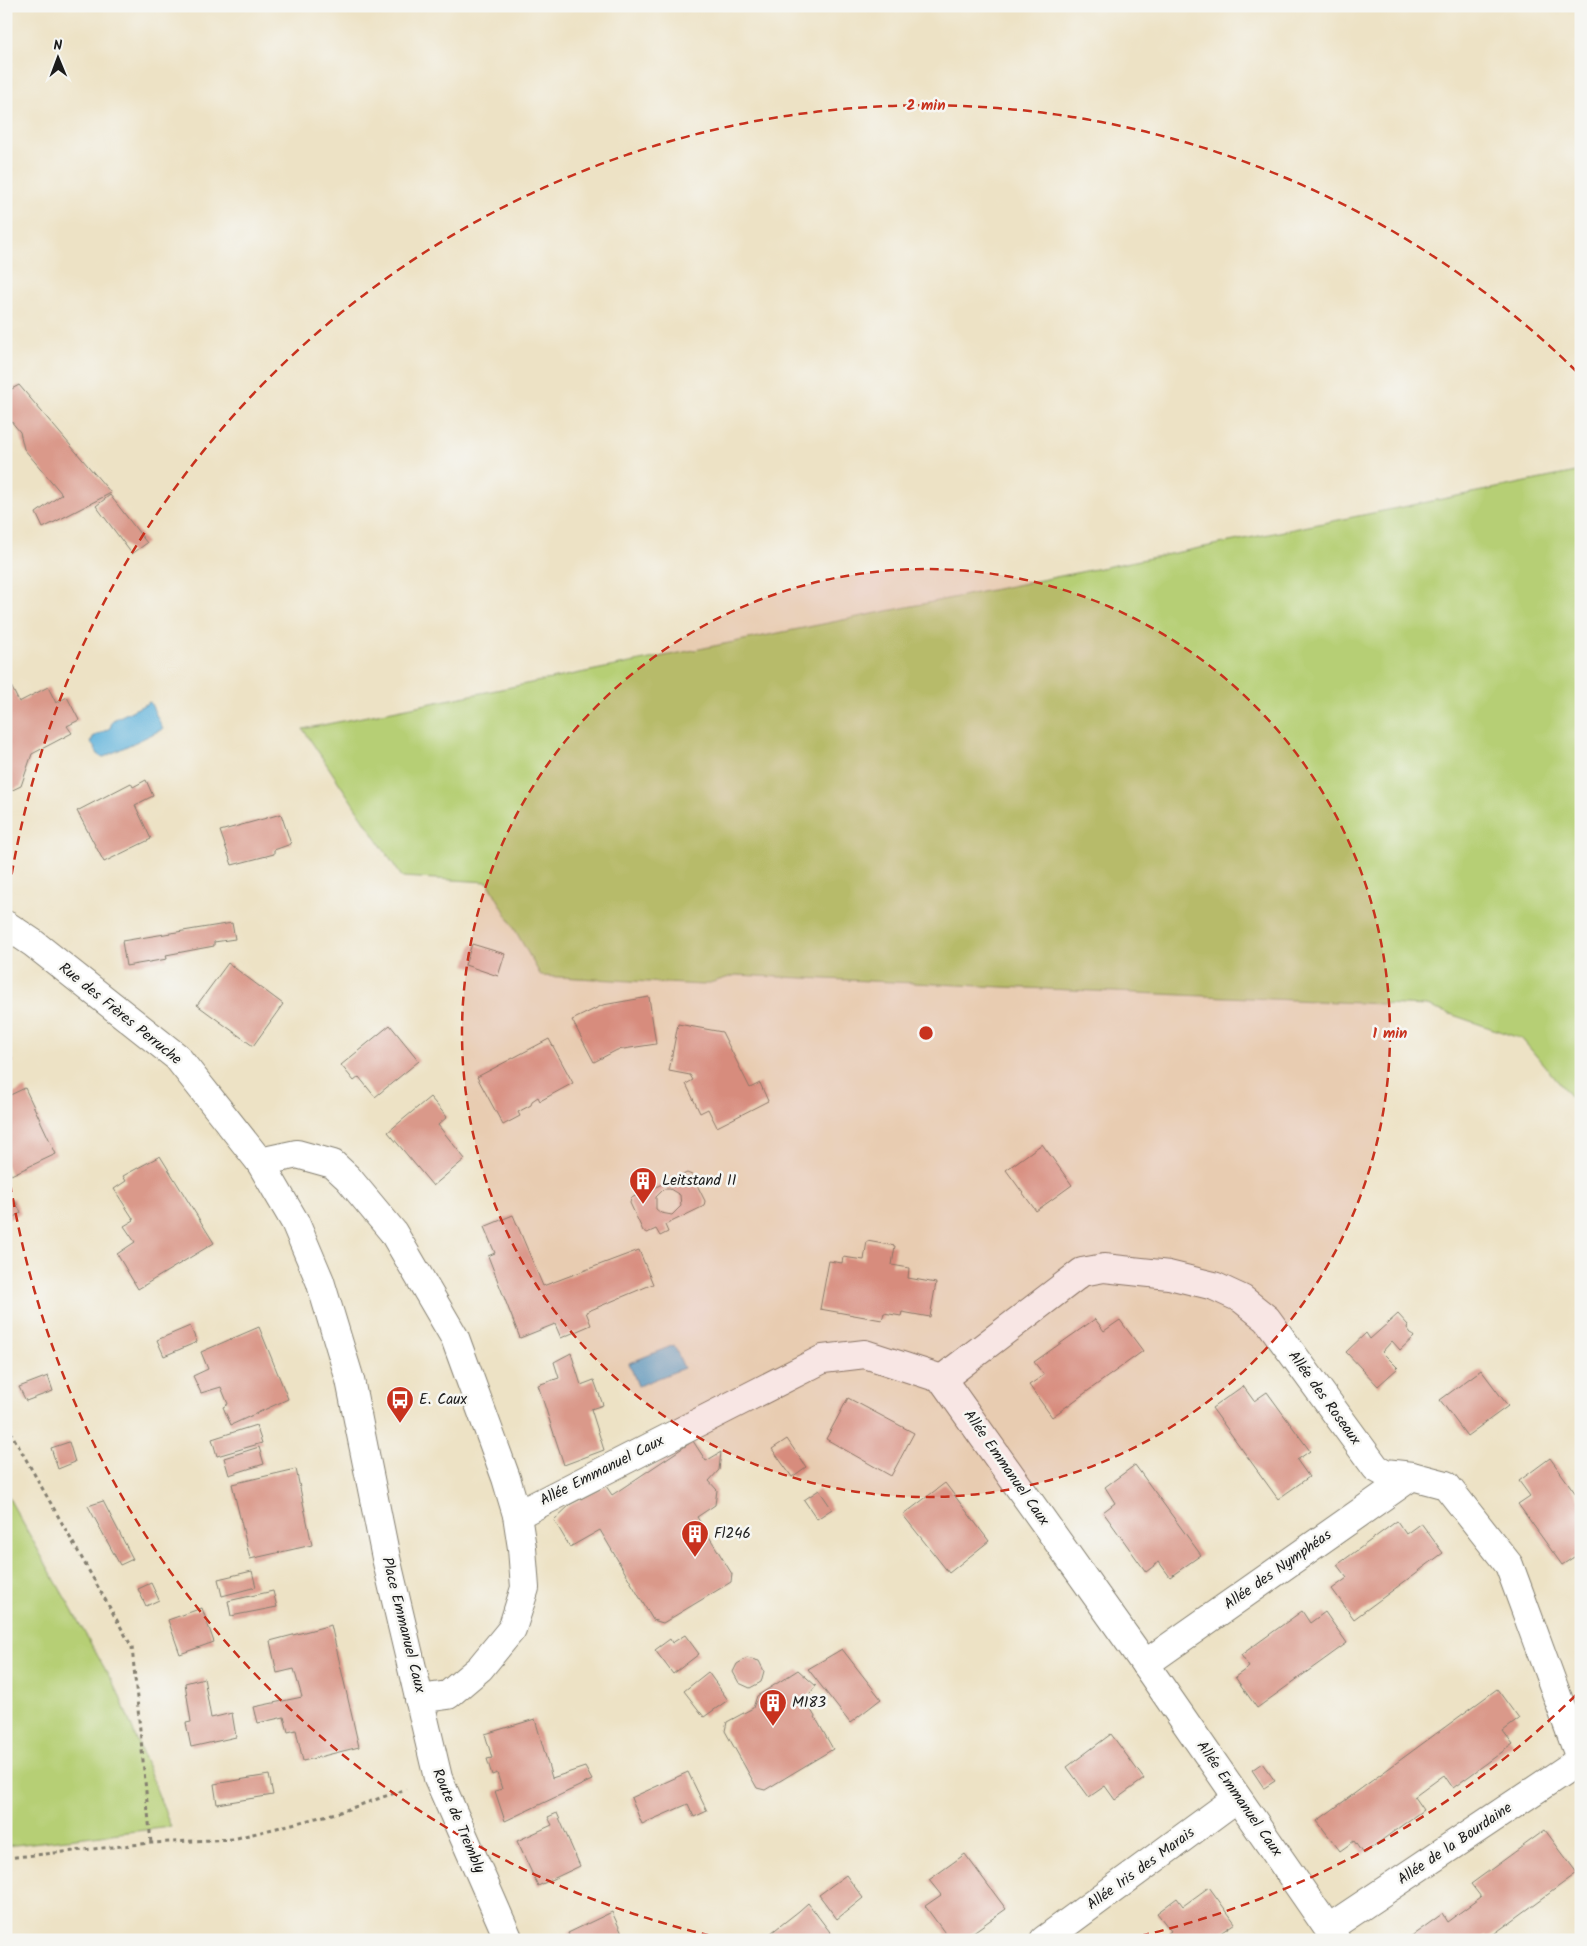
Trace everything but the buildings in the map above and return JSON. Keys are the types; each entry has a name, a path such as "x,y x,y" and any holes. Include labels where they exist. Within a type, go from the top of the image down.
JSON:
{"street":[{"name":"Rue des Frères Perruche","path":"6,925 33,943 177,1057 260,1162"},
{"name":"Place Emmanuel Caux","path":"297,1154 333,1164 348,1178 393,1232 455,1338 476,1393 517,1515 525,1588 512,1629 480,1668 448,1695 419,1699 386,1558 350,1380 320,1281 294,1222 260,1162 297,1154"},
{"name":"Allée des Roseaux","path":"942,1379 1082,1272 1104,1268 1169,1275 1214,1286 1242,1299 1267,1319 1376,1468 1385,1473 1412,1476 1446,1485 1509,1565 1581,1760"},
{"name":"Allée Emmanuel Caux","path":"517,1515 823,1359 865,1354 942,1379 1145,1664 1333,1934"},
{"name":"Allée des Nymphéas","path":"1145,1664 1412,1476"},
{"name":"Route de Trembly","path":"419,1699 438,1778 509,1940"},
{"name":"Allée de la Bourdaine","path":"1333,1934 1581,1760"},
{"name":"Allée Iris des Marais","path":"1044,1940 1237,1798"}],"path":[{"path":"6,1424 132,1647 151,1843"},
{"path":"6,1858 151,1843 233,1838 340,1812 438,1778"}],"green space":[{"path":"1581,471 1581,1109 1522,1039 1427,1006 736,975 703,985 541,976 488,882 402,877 303,729"},
{"path":"6,1493 118,1692 171,1827 6,1846"}],"water":[{"path":"150,702 163,729 104,757 99,756 91,742 93,737 110,728 113,720"},
{"path":"674,1345 684,1368 638,1386 629,1363"}],"place":[{"name":"Leitstand II","path":"643,1205"},
{"name":"E. Caux","path":"400,1424"},
{"name":"Fl246","path":"695,1558"},
{"name":"M183","path":"773,1727"}]}
